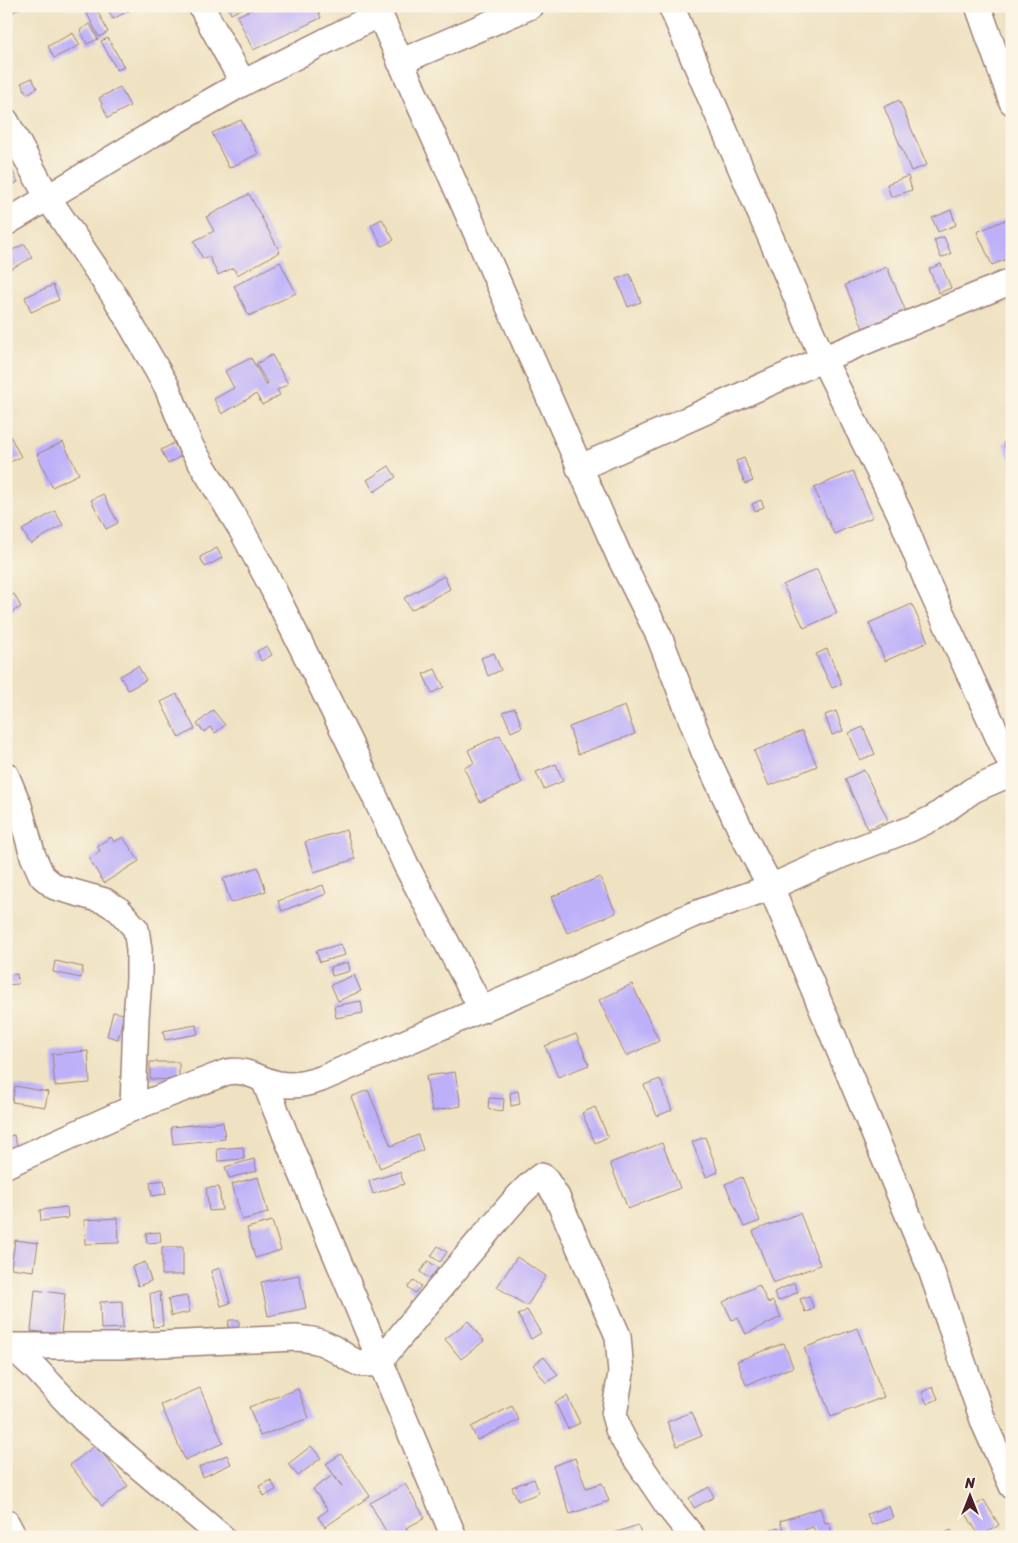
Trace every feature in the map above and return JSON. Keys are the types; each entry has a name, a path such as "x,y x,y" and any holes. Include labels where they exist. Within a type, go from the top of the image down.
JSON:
{"street":[{"path":"201,6 243,83"},
{"path":"400,62 530,6"},
{"path":"671,6 823,359 900,514 928,584 1012,767"},
{"path":"978,6 1012,102"},
{"path":"6,223 146,138 377,10 579,468 620,558 660,636 704,752 744,837 771,887 931,1270 984,1423 1012,1486"},
{"path":"6,121 48,198 115,298 167,387 190,446 241,529 275,593 359,762 406,865 482,1010"},
{"path":"579,468 823,359 1012,281"},
{"path":"6,1164 133,1108 227,1072 245,1072 264,1080 288,1085 303,1084 322,1079 482,1010 692,915 771,887 842,855 935,817 973,790 1012,773"},
{"path":"6,775 19,806 33,856 42,876 55,887 105,901 119,910 136,929 139,979 133,1108"},
{"path":"264,1080 454,1537"},
{"path":"9,1345 119,1346 296,1338 324,1343 359,1364 366,1365 380,1361 520,1195 541,1176 544,1177 557,1197 618,1336 621,1373 614,1415 618,1430 668,1506 693,1537"},
{"path":"9,1345 42,1375 84,1420 222,1537"},
{"path":"6,1522 14,1537"}],"building":[{"path":"6,6 24,6 6,16"},
{"path":"83,6 95,6 108,32 99,37"},
{"path":"106,6 138,6 113,19"},
{"path":"227,6 247,6 231,14"},
{"path":"259,6 316,6 321,18 253,50 237,16"},
{"path":"834,6 853,6 837,12"},
{"path":"90,24 98,39 87,44 80,30"},
{"path":"73,33 80,45 54,58 48,46"},
{"path":"108,38 124,67 117,70 101,41"},
{"path":"32,78 37,88 27,94 21,83"},
{"path":"120,87 130,106 108,118 99,98"},
{"path":"899,100 927,165 911,171 884,107"},
{"path":"241,120 258,154 229,168 212,133"},
{"path":"6,159 18,182 6,188"},
{"path":"908,176 912,190 891,197 887,184"},
{"path":"249,194 280,252 237,275 233,268 218,275 209,256 203,259 194,241 214,231 206,217"},
{"path":"951,210 956,225 938,232 932,218"},
{"path":"1012,217 1012,257 992,265 977,232"},
{"path":"382,219 394,240 382,246 371,225"},
{"path":"944,237 951,254 941,258 934,240"},
{"path":"25,244 32,258 6,271 6,253"},
{"path":"280,262 296,293 249,316 234,286"},
{"path":"941,264 951,288 939,293 929,269"},
{"path":"887,267 907,314 865,333 845,285"},
{"path":"630,274 641,302 628,307 617,279"},
{"path":"53,285 59,300 31,312 25,297"},
{"path":"272,355 288,384 277,390 280,395 262,405 256,394 222,414 214,399 234,388 225,371 251,358 266,385 268,384 256,364"},
{"path":"6,428 21,457 6,464"},
{"path":"1012,439 1012,464 1003,443"},
{"path":"63,442 79,474 52,487 37,454"},
{"path":"174,443 181,456 168,464 161,450"},
{"path":"744,458 753,481 745,484 736,461"},
{"path":"389,466 396,477 374,492 367,480"},
{"path":"853,471 873,517 834,534 814,488"},
{"path":"103,494 118,523 106,529 91,500"},
{"path":"761,500 764,507 755,511 752,504"},
{"path":"55,511 63,525 31,544 22,530"},
{"path":"217,548 222,558 205,567 200,557"},
{"path":"817,569 837,613 804,628 783,585"},
{"path":"444,576 450,589 411,610 404,598"},
{"path":"14,594 21,607 6,615 6,598"},
{"path":"912,604 928,642 885,661 869,623"},
{"path":"267,646 272,655 261,661 257,651"},
{"path":"827,649 842,684 832,688 816,654"},
{"path":"494,653 501,670 488,676 481,658"},
{"path":"138,666 146,680 128,690 120,676"},
{"path":"435,669 444,687 432,693 423,674"},
{"path":"177,694 195,729 179,738 161,702"},
{"path":"625,706 635,734 578,754 569,727"},
{"path":"515,708 522,727 511,732 503,712"},
{"path":"213,710 225,725 215,733 210,727 204,732 197,724"},
{"path":"836,711 843,731 832,735 825,715"},
{"path":"863,727 875,754 860,760 849,733"},
{"path":"802,731 817,766 769,786 754,751"},
{"path":"500,735 522,783 480,802 464,768 474,763 468,750"},
{"path":"556,764 563,781 544,789 536,772"},
{"path":"864,770 888,820 868,829 845,779"},
{"path":"346,830 355,859 314,872 305,842"},
{"path":"111,837 114,842 123,837 139,861 104,883 89,859 100,851 97,846"},
{"path":"258,867 266,891 231,903 223,879"},
{"path":"600,877 616,913 567,933 551,897"},
{"path":"323,885 326,894 282,911 278,901"},
{"path":"341,944 345,955 320,962 316,951"},
{"path":"55,961 83,967 81,978 53,972"},
{"path":"348,962 350,971 332,976 330,967"},
{"path":"17,974 18,984 6,985 6,975"},
{"path":"354,975 361,991 338,1001 331,985"},
{"path":"632,984 659,1041 626,1056 599,1000"},
{"path":"361,1001 363,1013 336,1018 334,1006"},
{"path":"113,1012 124,1014 118,1039 107,1036"},
{"path":"196,1025 198,1034 165,1040 163,1031"},
{"path":"576,1034 589,1065 558,1077 545,1046"},
{"path":"88,1051 90,1083 55,1086 52,1054"},
{"path":"150,1062 179,1062 179,1080 150,1079"},
{"path":"455,1072 461,1106 432,1111 426,1076"},
{"path":"660,1079 672,1110 657,1116 644,1085"},
{"path":"15,1086 48,1092 45,1107 12,1102"},
{"path":"368,1090 391,1146 418,1135 423,1150 380,1168 351,1097"},
{"path":"518,1091 520,1104 511,1106 510,1093"},
{"path":"489,1098 504,1099 503,1111 488,1109"},
{"path":"595,1107 608,1137 595,1143 582,1113"},
{"path":"223,1122 225,1139 173,1144 171,1127"},
{"path":"14,1135 18,1150 6,1154 6,1137"},
{"path":"705,1137 718,1172 706,1177 692,1142"},
{"path":"662,1143 680,1188 628,1209 610,1163"},
{"path":"243,1147 244,1159 218,1161 217,1149"},
{"path":"254,1159 257,1171 229,1178 225,1167"},
{"path":"400,1172 404,1184 373,1194 369,1181"},
{"path":"258,1177 268,1213 242,1220 232,1184"},
{"path":"742,1177 760,1221 744,1227 725,1184"},
{"path":"164,1180 166,1194 152,1196 150,1182"},
{"path":"219,1187 222,1210 209,1211 206,1188"},
{"path":"67,1207 68,1218 41,1221 40,1210"},
{"path":"800,1213 820,1265 773,1283 753,1231"},
{"path":"118,1218 119,1243 85,1244 84,1220"},
{"path":"272,1221 281,1250 255,1258 247,1228"},
{"path":"160,1232 161,1242 147,1243 146,1233"},
{"path":"15,1240 38,1243 34,1271 11,1268"},
{"path":"438,1246 447,1252 440,1262 431,1256"},
{"path":"162,1247 183,1247 183,1275 162,1275"},
{"path":"517,1257 546,1276 527,1306 497,1287"},
{"path":"428,1261 438,1268 430,1279 420,1272"},
{"path":"145,1262 151,1281 138,1286 132,1267"},
{"path":"220,1268 230,1303 221,1306 211,1271"},
{"path":"299,1275 306,1308 268,1316 261,1282"},
{"path":"414,1280 421,1286 415,1293 408,1287"},
{"path":"794,1283 798,1292 778,1301 774,1292"},
{"path":"759,1285 768,1303 773,1301 781,1317 746,1334 738,1318 732,1320 723,1302"},
{"path":"35,1290 65,1294 61,1334 31,1331"},
{"path":"160,1292 163,1326 153,1327 150,1293"},
{"path":"187,1296 190,1312 171,1316 168,1299"},
{"path":"809,1296 814,1309 805,1312 800,1299"},
{"path":"122,1301 123,1328 101,1329 100,1302"},
{"path":"527,1310 541,1333 531,1339 518,1315"},
{"path":"229,1320 239,1320 239,1329 228,1329"},
{"path":"468,1321 484,1341 461,1359 445,1339"},
{"path":"857,1328 884,1397 831,1417 804,1348"},
{"path":"784,1343 793,1367 746,1385 737,1361"},
{"path":"544,1357 558,1375 546,1383 533,1365"},
{"path":"933,1387 938,1399 927,1404 922,1392"},
{"path":"200,1388 223,1443 185,1460 161,1405"},
{"path":"298,1389 309,1418 260,1436 249,1407"},
{"path":"567,1396 580,1423 568,1429 555,1402"},
{"path":"512,1406 519,1420 477,1440 471,1427"},
{"path":"692,1412 702,1436 677,1446 667,1422"},
{"path":"96,1445 128,1486 102,1506 70,1465"},
{"path":"311,1446 321,1458 298,1476 288,1464"},
{"path":"341,1454 370,1496 325,1527 318,1517 328,1510 313,1489 333,1475 342,1486 326,1464"},
{"path":"227,1455 231,1464 203,1477 199,1467"},
{"path":"575,1458 586,1488 602,1483 609,1501 570,1514 553,1466"},
{"path":"534,1479 539,1493 518,1501 512,1487"},
{"path":"271,1480 276,1490 264,1496 259,1486"},
{"path":"405,1484 425,1518 406,1528 410,1535 406,1537 389,1537 370,1503"},
{"path":"709,1487 714,1497 694,1508 689,1498"},
{"path":"984,1500 999,1525 980,1537 965,1512"},
{"path":"889,1506 893,1518 872,1525 867,1514"},
{"path":"820,1508 825,1523 828,1522 834,1537 817,1537 813,1527 785,1536 780,1521"},
{"path":"638,1525 642,1537 615,1537 614,1533"},
{"path":"778,1528 780,1537 757,1537 756,1535"},
{"path":"951,1530 954,1537 941,1537 940,1535"}]}
